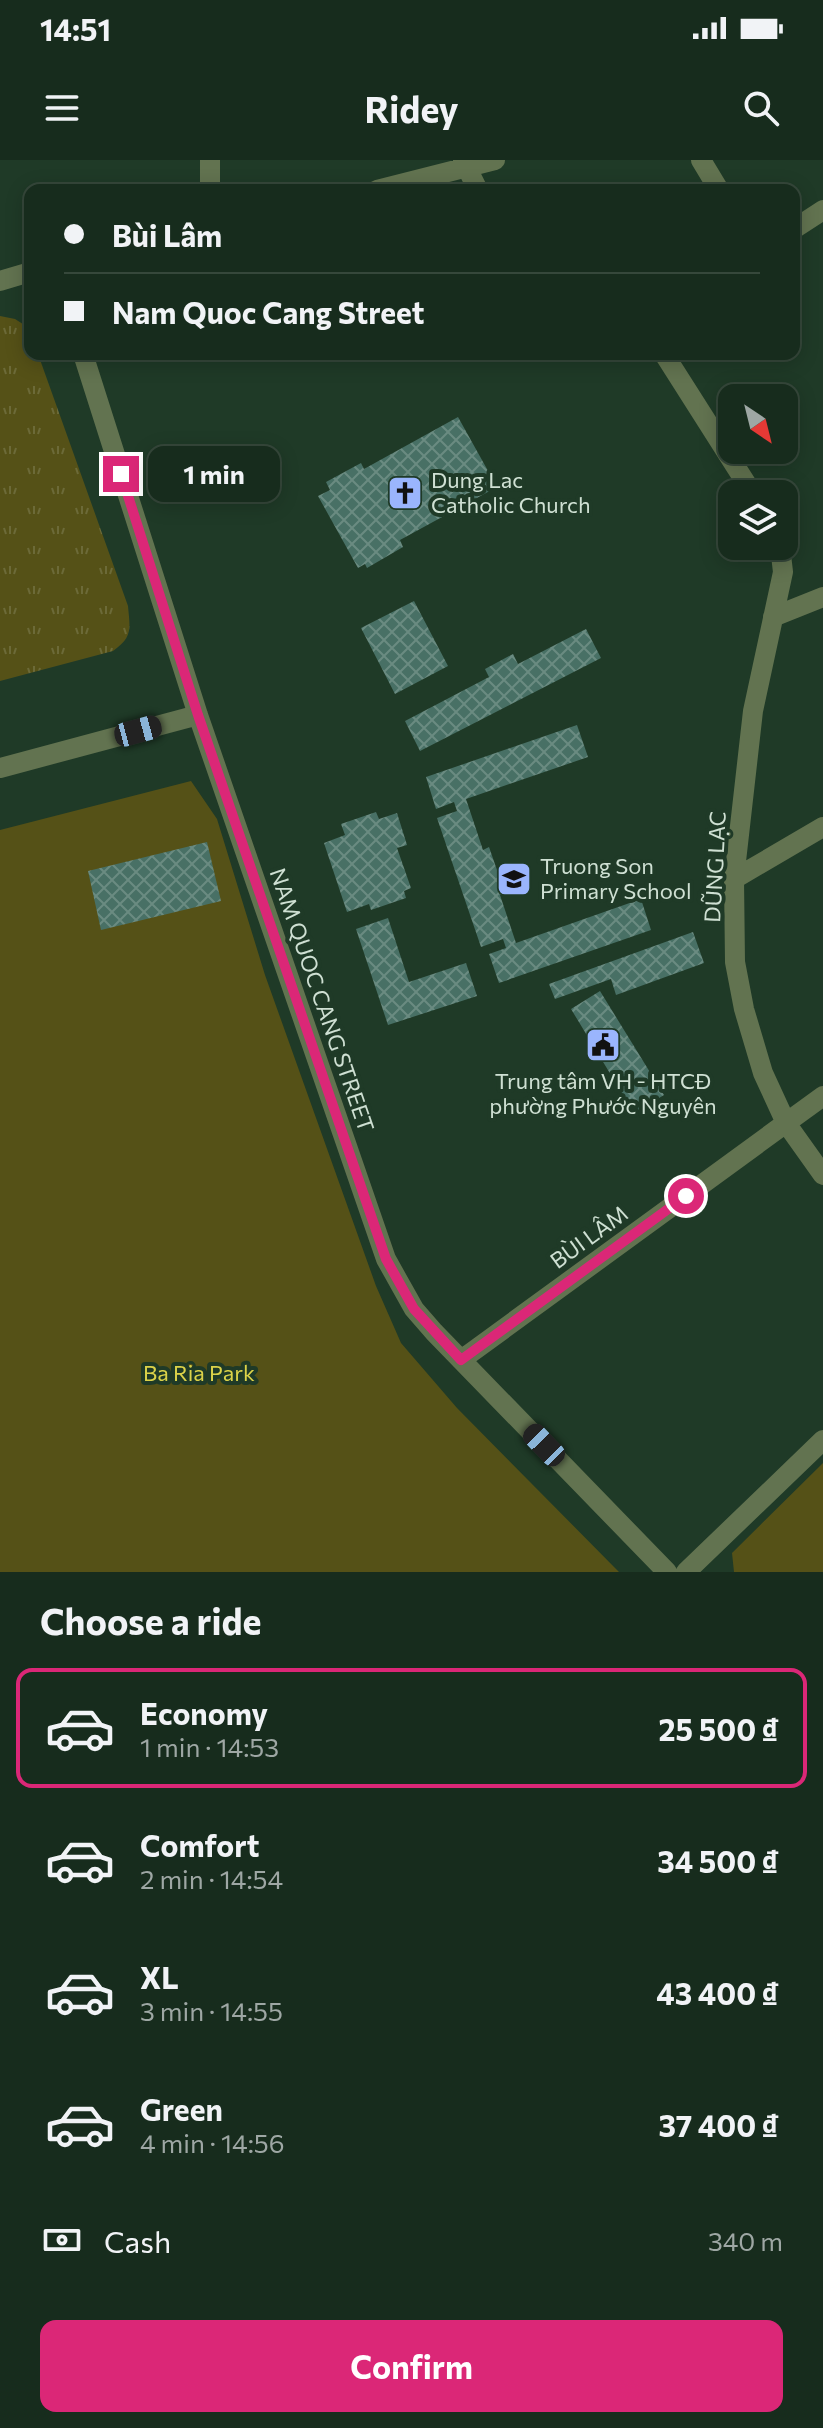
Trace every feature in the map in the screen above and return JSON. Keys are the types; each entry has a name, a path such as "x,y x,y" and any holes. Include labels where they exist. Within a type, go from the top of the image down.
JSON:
{"street":[{"path":"210,160 210,184"},
{"path":"397,184 465,164 495,160"},
{"path":"701,160 715,184"},
{"path":"465,164 475,184"},
{"path":"800,225 823,210"},
{"path":"0,281 24,274"},
{"name":"NAM QUOC CANG STREET","path":"85,360 198,715 386,1259 414,1309 667,1572"},
{"path":"668,360 744,480"},
{"name":"DŨNG LẠC","path":"782,560 783,572 753,711 734,879 735,962 744,1009 763,1073 786,1123 823,1175"},
{"path":"773,617 823,597"},
{"path":"0,768 198,715"},
{"path":"734,879 823,827"},
{"name":"BÙI LÂM","path":"461,1360 823,1096"},
{"path":"686,1572 823,1440"}],"green space":[{"path":"0,316 24,325 24,360 40,360 128,606 129,627 127,637 113,651 0,681"},
{"name":"Ba Ria Park","path":"191,781 217,819 265,975 376,1286 401,1343 457,1408 619,1572 0,1572 0,830"},
{"path":"823,1463 823,1572 734,1572 732,1553"}],"building":[{"name":"Dung Lac Catholic Church","path":"458,417 497,487 400,540 403,547 367,568 365,564 358,568 318,496 330,490 326,482 361,463 364,469"},
{"path":"414,601 448,666 395,694 361,628"},
{"path":"586,629 601,658 420,751 405,721 489,677 485,669 513,654 518,664"},
{"path":"577,725 588,757 466,799 483,850 489,847 505,893 500,895 516,943 641,899 651,930 499,983 489,954 506,948 503,939 481,947 437,818 457,811 454,802 436,809 426,777"},
{"path":"376,812 379,819 397,813 407,845 397,848 411,888 404,891 406,898 371,910 369,904 347,912 324,843 345,835 341,824"},
{"path":"207,842 221,901 101,930 88,871"},
{"path":"388,918 409,982 466,963 477,996 388,1025 356,929"},
{"path":"693,932 704,963 616,995 611,979 555,999 549,984"},
{"path":"600,991 664,1095 634,1113 571,1009"}],"place":[{"name":"Dung Lac Catholic Church","path":"405,493"},
{"name":"Truong Son Primary School","path":"514,879"},
{"name":"Trung tâm VH - HTCĐ phường Phước Nguyên","path":"603,1045"}],"route":[{"path":"121,474 198,715 386,1259 414,1309 461,1360 686,1196"}]}
